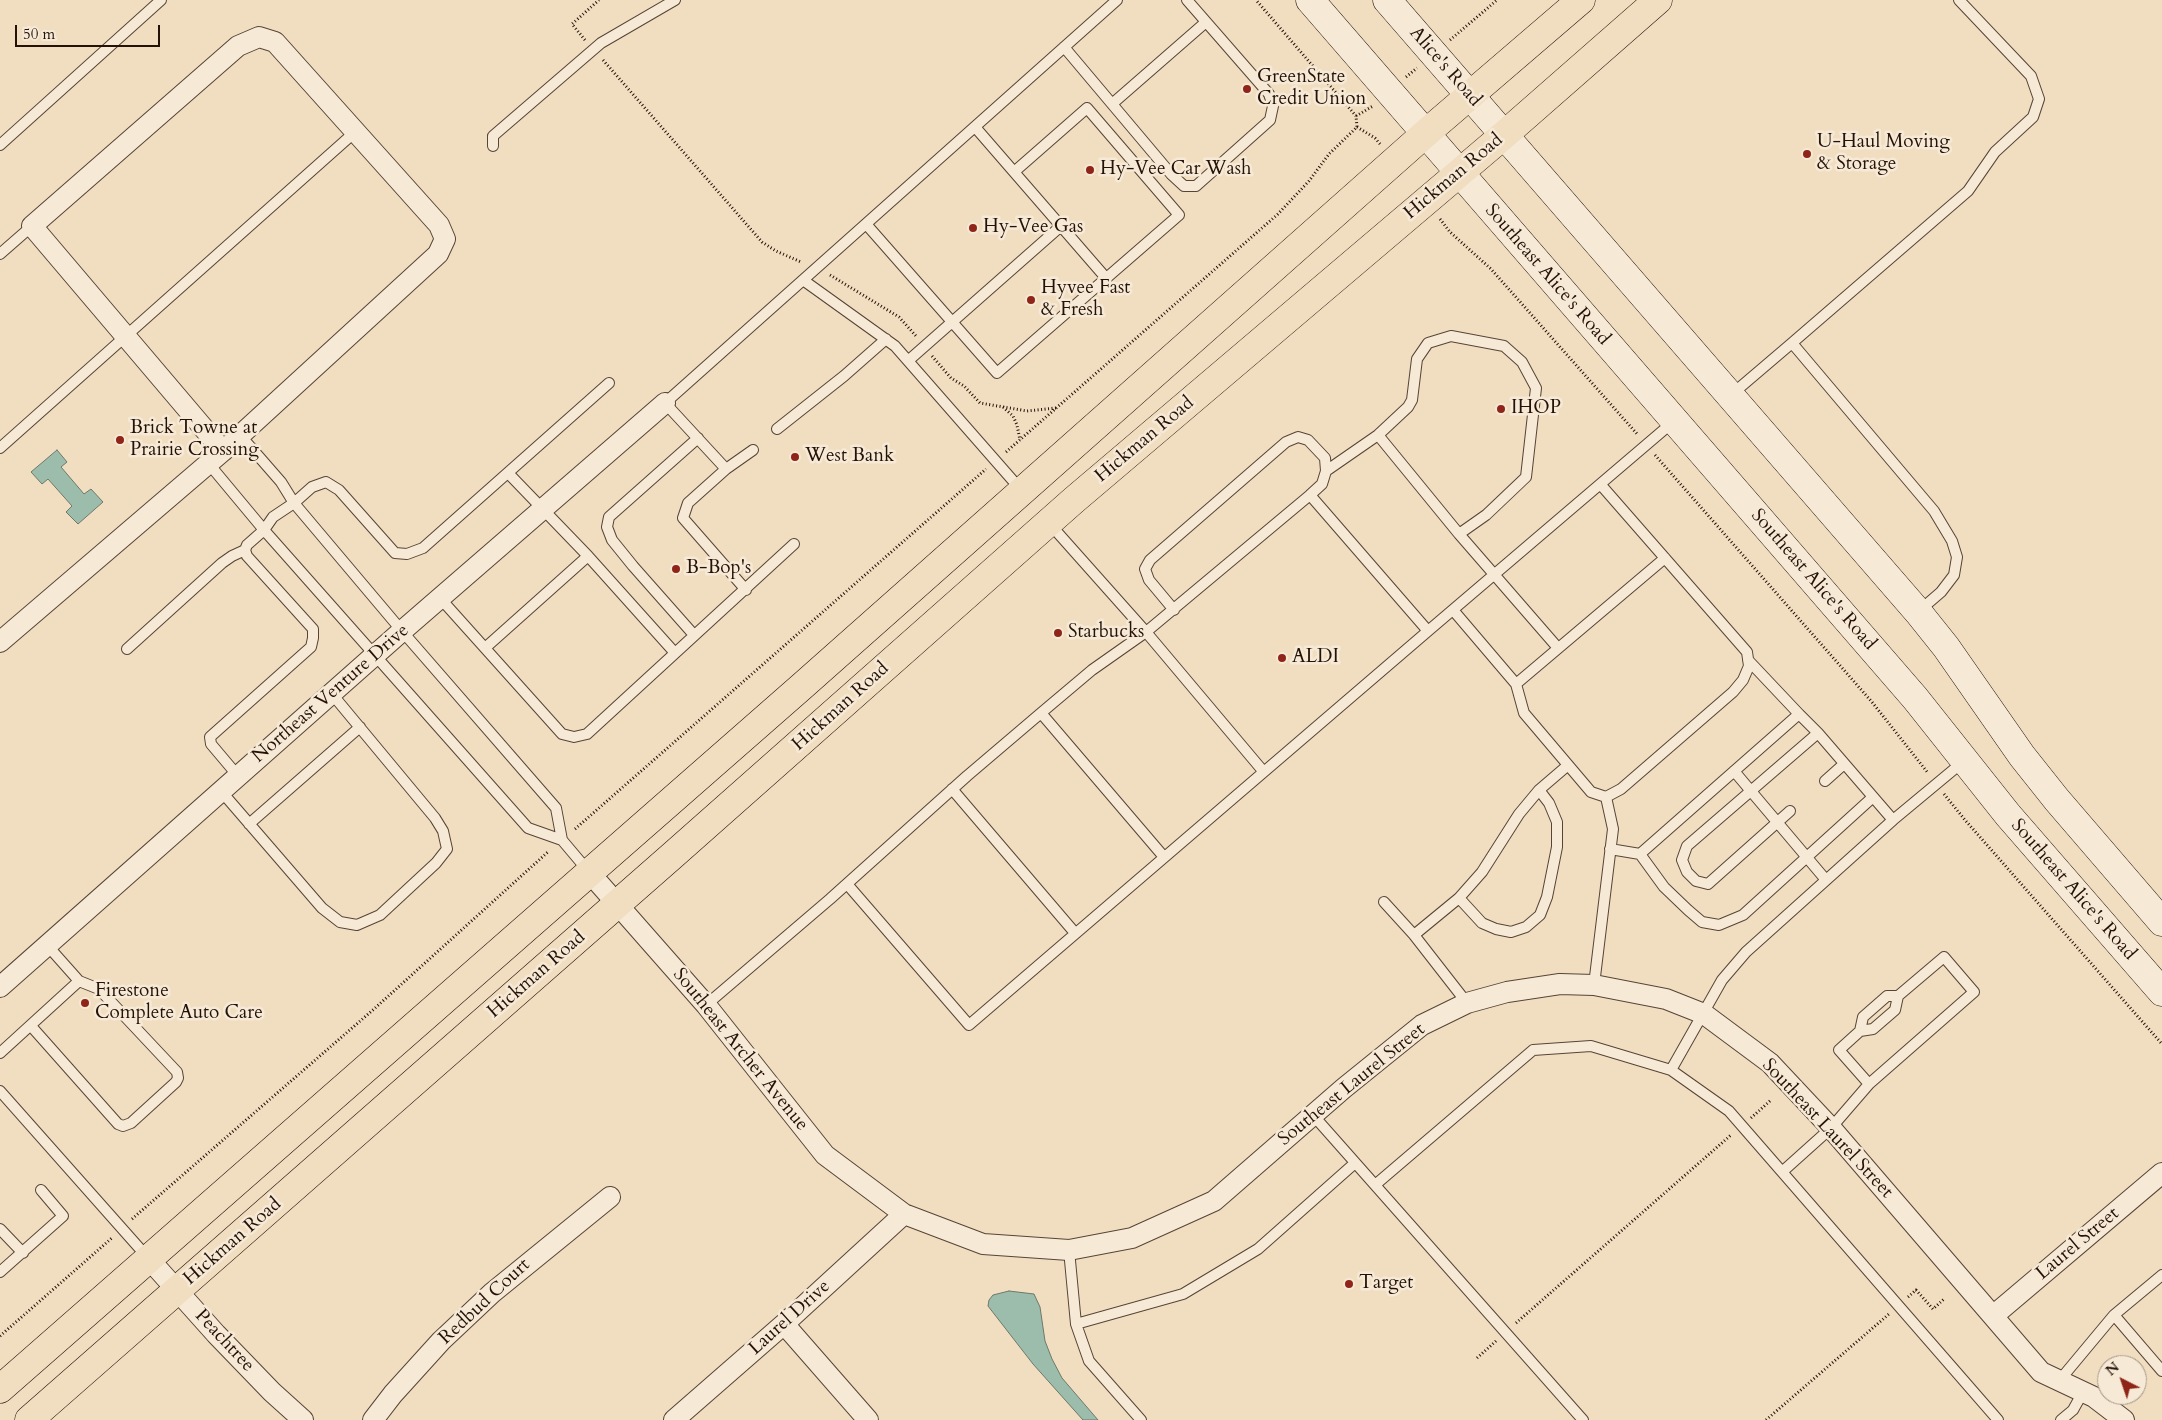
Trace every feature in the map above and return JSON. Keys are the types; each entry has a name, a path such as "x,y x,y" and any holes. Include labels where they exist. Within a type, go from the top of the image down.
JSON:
{"highway":[{"path":"0,1389 800,688 1426,133 1581,0"},
{"name":"Hickman Road","path":"28,1420 1049,522 1460,173 1658,0"}],"main road":[{"path":"1310,0 1460,173"},
{"name":"Alice's Road","path":"1387,0 1504,135"},
{"path":"1504,135 1918,612 1946,647 2022,756 2057,800 2162,922"},
{"name":"Southeast Alice's Road","path":"1460,173 1909,691 2014,823 2162,992"}],"street":[{"path":"0,642 216,457 438,254 445,239 439,225 275,42 259,37 238,46 32,226 126,338 216,457"},
{"name":"Northeast Venture Drive","path":"0,987 402,631 665,403"},
{"name":"Southeast Archer Avenue","path":"589,872 706,1006 825,1155 904,1214"},
{"name":"Southeast Laurel Street","path":"904,1214 983,1244 1069,1250 1132,1238 1214,1201 1313,1115 1422,1025 1467,1003 1507,992 1560,984 1594,985 1666,999 1704,1014 1770,1063 1831,1128 2041,1372 2094,1397 2124,1420"},
{"name":"Laurel Street","path":"1993,1316 2162,1173"},
{"name":"Redbud Court","path":"373,1420 393,1394 441,1341 492,1293 610,1197"},
{"name":"Laurel Drive","path":"674,1420 784,1324 904,1214"},
{"name":"Peachtree","path":"149,1259 216,1334 272,1392 303,1420"},
{"path":"784,1324 868,1420"}],"lane":[{"path":"0,145 160,0"},
{"path":"493,146 493,136 593,49 675,0"},
{"path":"726,469 665,403 1117,0"},
{"path":"1064,47 1171,174 1184,186 1196,186 1270,120 1273,106 1268,94 1187,0"},
{"path":"1730,396 1968,191 1995,152 2033,117 2039,98 2030,76 1959,0"},
{"path":"1112,104 1206,22"},
{"path":"866,224 997,373 1179,215 1087,108 1014,172"},
{"path":"975,127 1106,278"},
{"path":"0,448 126,338 355,132"},
{"path":"0,254 32,226"},
{"path":"909,360 1061,226"},
{"path":"803,280 886,340 909,360 1022,491"},
{"path":"1326,471 1378,435 1408,407 1412,400 1417,359 1428,344 1451,336 1504,346 1522,362 1536,388 1526,476 1486,515 1459,534"},
{"path":"777,430 886,340"},
{"path":"1792,343 1934,511 1952,541 1957,557 1954,575 1941,592 1918,612"},
{"path":"238,776 211,744 210,737 311,647 313,638 313,629 247,556 245,550 247,544 264,530 273,517 294,503 312,487 326,482 339,490 395,553 407,554 423,548 609,383"},
{"path":"847,884 969,1025 1263,771 1674,421"},
{"path":"240,435 281,482 294,503 402,631 556,808 562,840 589,872"},
{"path":"1378,435 1459,534 1558,648"},
{"path":"706,1006 1041,713 1092,670 1174,610 1322,484 1326,471 1325,458 1308,440 1298,437 1286,442 1158,551 1150,560 1145,569 1148,580 1174,610"},
{"path":"694,635 612,540 607,527 609,517 698,438"},
{"path":"746,590 683,518 688,503 726,469 753,450"},
{"path":"216,457 264,530 376,654 528,828 562,840"},
{"path":"508,473 588,556 674,653"},
{"path":"1453,610 1516,684 1524,713 1591,792 1606,797 1620,789 1733,692 1743,680 1749,666 1747,652 1601,485"},
{"path":"1310,495 1428,631"},
{"path":"1049,522 1146,632 1263,771"},
{"path":"440,598 562,734 574,737 587,734 794,544"},
{"path":"127,649 222,563 245,550"},
{"path":"485,648 588,556"},
{"path":"1516,684 1665,558"},
{"path":"1748,660 1818,733 1893,820"},
{"path":"221,791 322,908 340,922 357,926 380,915 436,863 447,848 443,831 435,818 332,694"},
{"path":"1041,713 1164,857"},
{"path":"1640,854 1799,714"},
{"path":"249,824 360,727"},
{"path":"1790,811 1708,884 1696,882 1687,872 1682,860 1687,846 1818,733"},
{"path":"1671,1070 1722,980 1746,952 1893,820 1964,760"},
{"path":"1825,780 1844,764"},
{"path":"1414,935 1458,898 1482,872 1518,814 1539,790 1567,766"},
{"path":"1734,771 1805,858 1826,880"},
{"path":"952,790 1075,933"},
{"path":"1458,898 1482,922 1496,929 1511,932 1526,927 1540,915 1547,897 1557,847 1558,822 1549,803 1539,790"},
{"path":"1594,985 1613,829 1606,797"},
{"path":"1610,849 1640,854 1664,887 1688,910 1702,922 1719,926 1743,915 1873,797"},
{"path":"1384,902 1414,935 1467,1003"},
{"path":"31,1026 118,1124 123,1126 131,1123 176,1082 178,1078 177,1072 99,988 79,981 47,945"},
{"path":"1782,1172 1831,1128 1869,1084 1974,992 1944,957 1898,996 1895,1010 1873,1029 1860,1031 1839,1050 1869,1084"},
{"path":"0,1053 79,981"},
{"path":"1860,1031 1863,1017 1888,996 1898,996"},
{"path":"1375,1185 1533,1050 1591,1046 1671,1070 1729,1111 1998,1420"},
{"path":"0,1091 149,1259"},
{"path":"1313,1115 1583,1420"},
{"path":"1076,1324 1183,1294 1258,1249 1356,1163"},
{"path":"0,1272 62,1216 41,1190"},
{"path":"0,1229 23,1253"},
{"path":"1069,1250 1076,1324 1089,1361 1141,1420"},
{"path":"2059,1381 2114,1315 2162,1275"},
{"path":"2114,1315 2162,1370"},
{"path":"2061,1420 2073,1410 2082,1392"}],"path":[{"path":"600,0 572,24 762,242 776,251 816,268 899,317 951,378 964,386 980,403 1027,411 1056,408"},
{"path":"0,1336 381,1003 562,840 1278,214 1309,181 1329,154 1357,127 1356,116 1256,0"},
{"path":"1450,232 1491,268 1872,702 1965,820 2162,1044"},
{"path":"1002,407 1013,416 1020,440"},
{"path":"1477,1358 1772,1100"},
{"path":"1766,1420 1916,1290 1933,1309 1944,1299"}],"shaded area":[{"path":"57,450 67,462 61,467 84,494 91,489 103,502 78,524 66,512 72,506 48,479 42,484 31,472"},
{"path":"1009,1291 1034,1294 1040,1307 1045,1341 1052,1359 1062,1378 1098,1420 1083,1420 1033,1364 988,1306 989,1300 993,1295"}],"place":[{"name":"GreenState Credit Union","path":"1247,89"},
{"name":"U-Haul Moving & Storage","path":"1807,154"},
{"name":"Hy-Vee Car Wash","path":"1090,170"},
{"name":"Hy-Vee Gas","path":"973,228"},
{"name":"Hyvee Fast & Fresh","path":"1031,300"},
{"name":"IHOP","path":"1501,409"},
{"name":"Brick Towne at Prairie Crossing","path":"120,440"},
{"name":"West Bank","path":"795,457"},
{"name":"B-Bop's","path":"676,569"},
{"name":"Starbucks","path":"1058,633"},
{"name":"ALDI","path":"1282,658"},
{"name":"Firestone Complete Auto Care","path":"85,1003"},
{"name":"Target","path":"1349,1284"}]}
